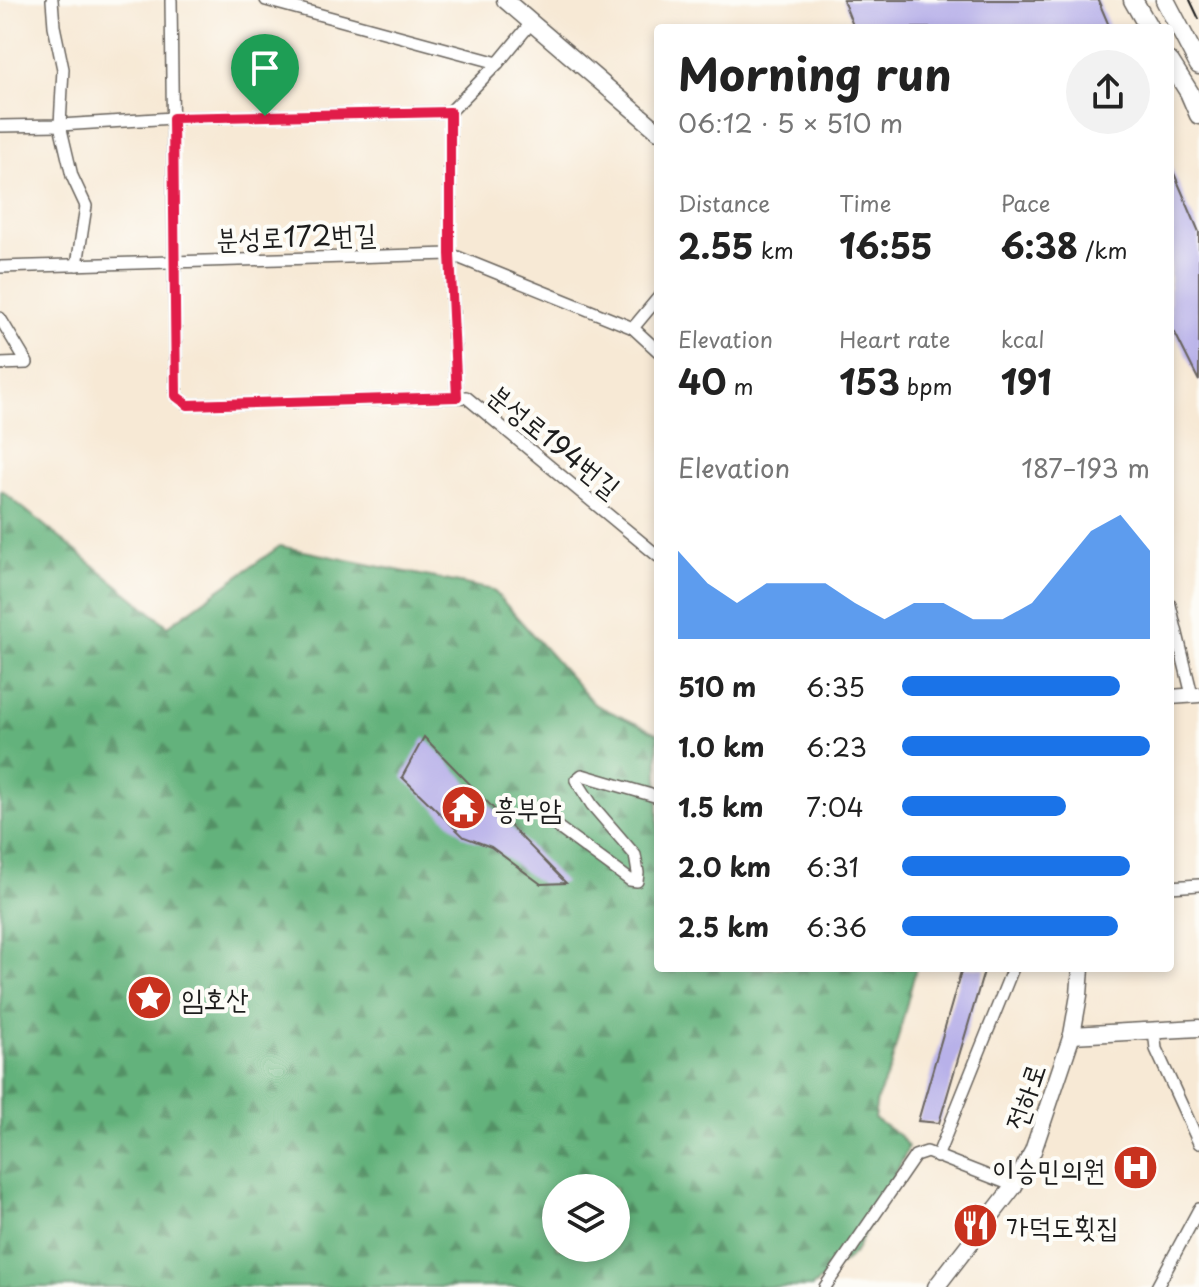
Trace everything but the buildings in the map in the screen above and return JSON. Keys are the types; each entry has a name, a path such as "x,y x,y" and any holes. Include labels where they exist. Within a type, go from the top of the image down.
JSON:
{"main road":[{"path":"505,0 654,128"},
{"path":"1133,0 1147,24"},
{"path":"1165,0 1199,65"},
{"path":"1174,68 1199,115"},
{"name":"전하로","path":"936,1287 1014,1186 1033,1151 1072,1035 1081,972"},
{"name":"전하로","path":"1072,1035 1199,1028"}],"street":[{"path":"52,0 63,69 60,125 72,176 86,206 77,265"},
{"name":"분성로194번길","path":"171,0 176,396 188,405 466,397 654,553"},
{"path":"266,0 498,63"},
{"path":"0,126 173,118 450,112 498,63 531,23"},
{"path":"450,112 450,254"},
{"name":"분성로194번길","path":"450,254 457,397"},
{"name":"분성로172번길","path":"0,267 450,254 633,328 654,347"},
{"path":"633,328 654,303"},
{"path":"0,318 27,363 0,364"},
{"path":"1174,619 1196,695 1174,697"},
{"path":"552,823 630,880 637,881 635,855 592,805 576,780 582,775 654,796"},
{"path":"1174,887 1199,885"},
{"path":"937,1157 1011,972"},
{"path":"1154,1030 1156,1049 1199,1143"},
{"path":"825,1287 915,1156 927,1152 1014,1186"},
{"path":"1157,1287 1199,1209"}],"green space":[{"path":"1,490 168,626 280,546 493,590 594,704 654,732 654,972 915,972 874,1118 901,1137 908,1147 854,1254 812,1287 0,1287"}],"tram line":[{"path":"1190,0 1199,19"}],"place":[{"name":"흥부암","path":"463,807"},
{"name":"임호산","path":"150,997"},
{"name":"이승민의원","path":"1136,1168"},
{"name":"가덕도횟집","path":"975,1225"}],"route":[{"path":"450,112 450,254 457,397 188,405 176,396 173,118 265,116 450,112"}]}
